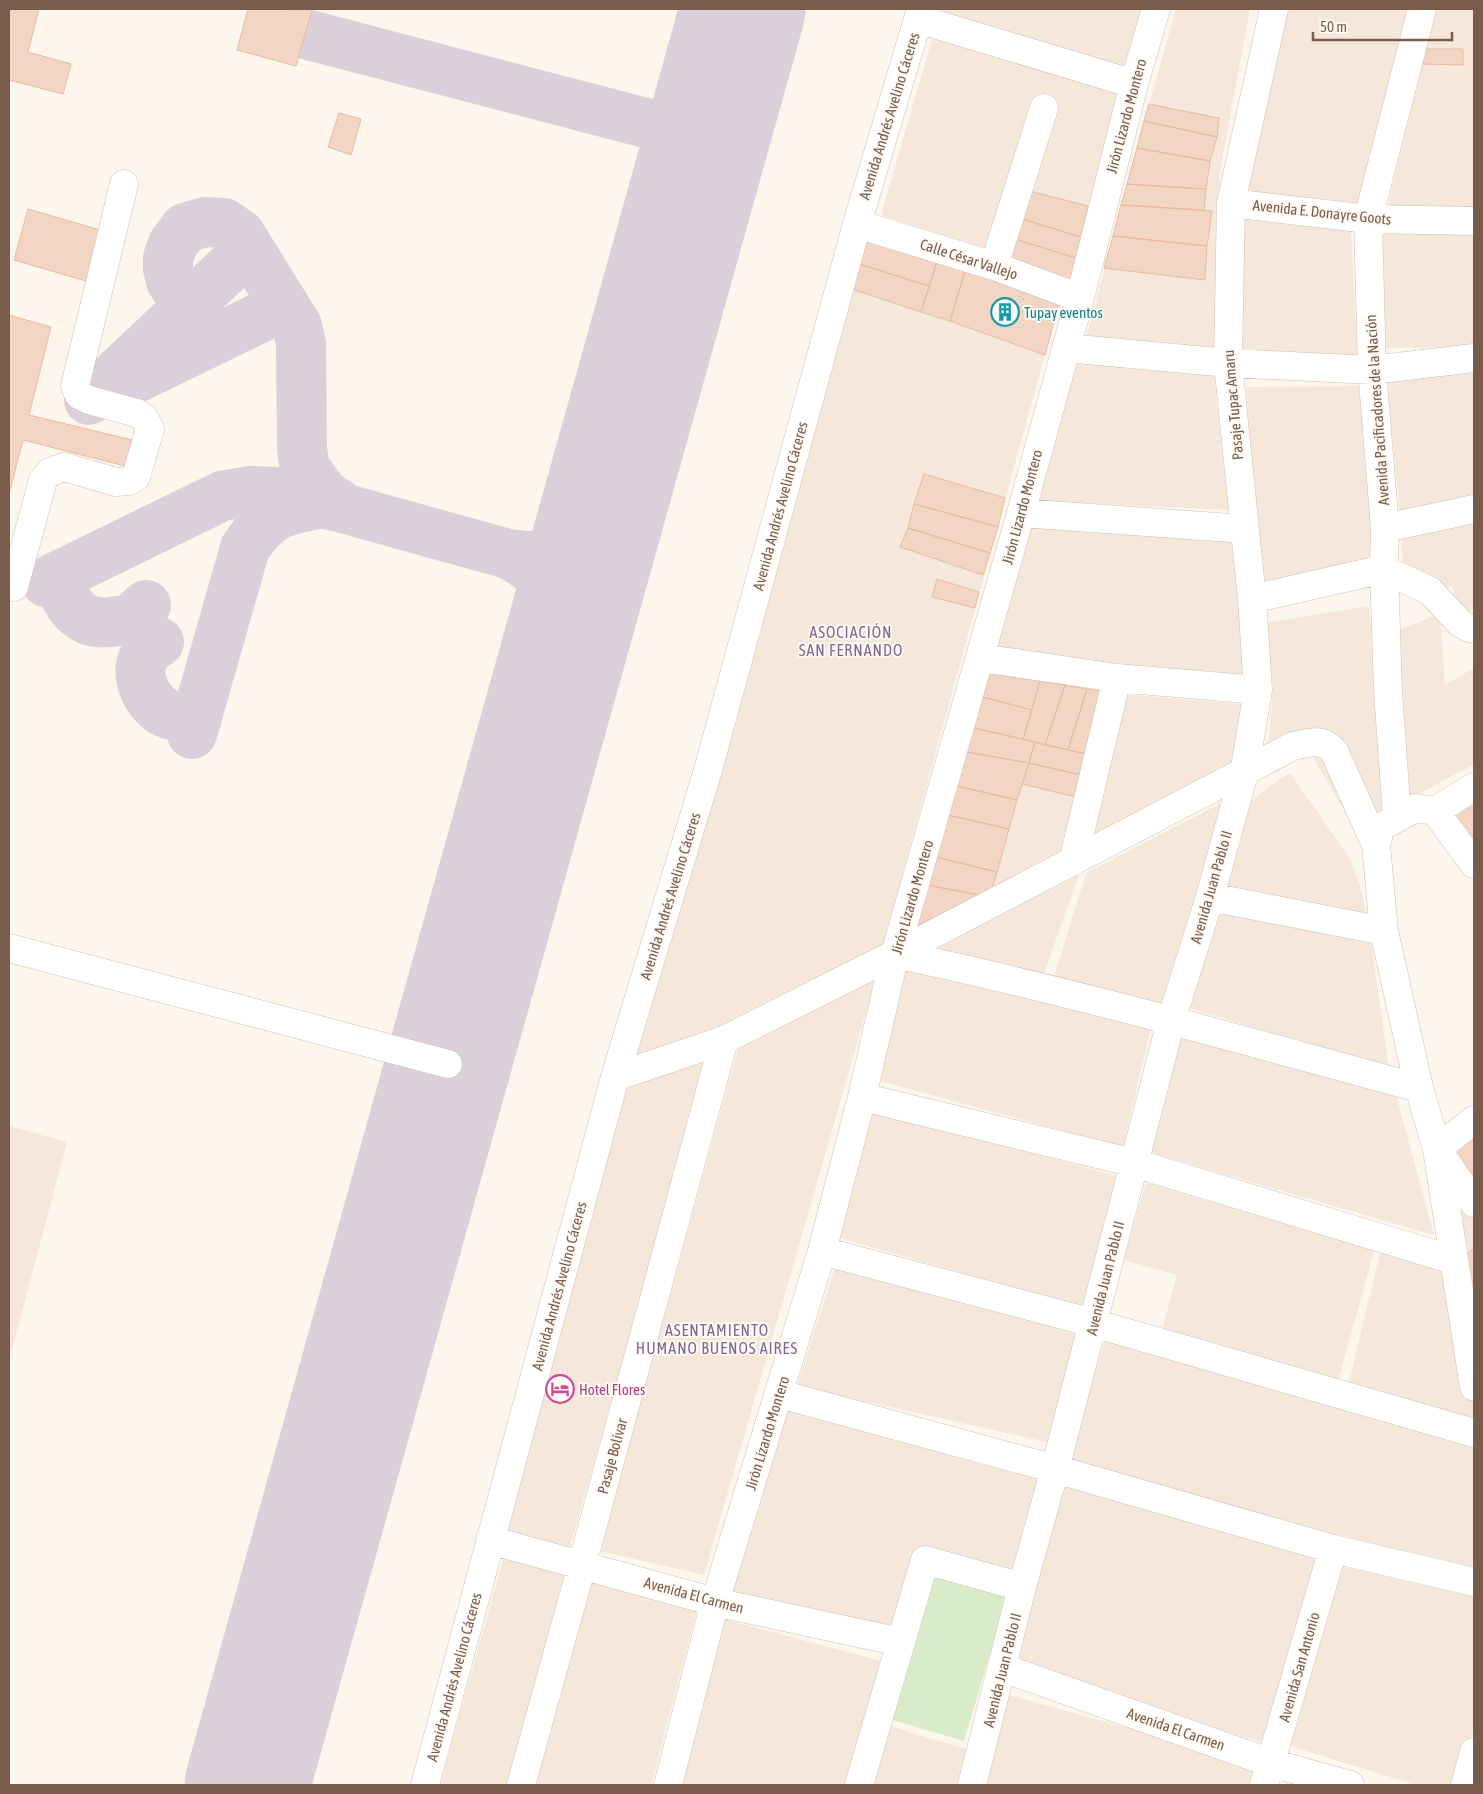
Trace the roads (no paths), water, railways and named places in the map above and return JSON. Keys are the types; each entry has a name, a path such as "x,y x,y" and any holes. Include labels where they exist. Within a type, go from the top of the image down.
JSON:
{"street":[{"name":"Jirón Lizardo Montero","path":"668,1785 715,1602 780,1394 822,1251 862,1097 895,954 981,658 1080,298 1134,84 1156,9"},
{"name":"Pasaje Tupac Amaru","path":"1244,773 1258,690 1252,599 1228,363 1231,203 1274,9"},
{"name":"Avenida Pacificadores de la Nación","path":"1397,817 1388,692 1384,568 1386,528 1372,370 1368,219 1422,9"},
{"path":"919,14 1134,84"},
{"name":"Avenida Andrés Avelino Cáceres","path":"425,1785 615,1078 708,770 857,224 919,14"},
{"path":"994,266 1044,108"},
{"path":"11,593 43,480 50,472 64,467 116,482 129,481 136,477 150,429 144,418 136,413 89,400 79,395 74,386 124,184"},
{"name":"Avenida E. Donayre Goots","path":"1231,203 1368,219 1474,221"},
{"name":"Calle César Vallejo","path":"857,224 994,266 1080,298"},
{"path":"1066,348 1228,363 1372,370 1474,358"},
{"path":"1386,528 1474,509"},
{"path":"1021,513 1245,529"},
{"path":"1252,599 1384,568 1430,590 1460,624 1474,628"},
{"path":"981,658 1117,678 1258,690"},
{"path":"1073,862 1117,678"},
{"path":"615,1078 724,1040 895,954 1293,746 1314,741 1328,745 1334,752 1343,770 1376,845 1384,931 1419,1088 1437,1149 1474,1387"},
{"name":"Avenida Juan Pablo II","path":"972,1785 1022,1587 1055,1469 1171,1021 1210,897 1244,773"},
{"path":"1376,845 1382,826 1397,817 1415,808 1435,811 1474,788"},
{"path":"1435,811 1474,864"},
{"path":"1210,897 1384,931"},
{"path":"9,948 448,1064"},
{"path":"895,954 1171,1021 1419,1088"},
{"name":"Pasaje Bolívar","path":"520,1785 582,1565 724,1040"},
{"path":"862,1097 1134,1163 1454,1260"},
{"path":"1437,1149 1474,1120"},
{"path":"1437,1149 1474,1203"},
{"path":"822,1251 1093,1322 1474,1433"},
{"path":"780,1394 1055,1469 1333,1549 1474,1582"},
{"name":"Avenida El Carmen","path":"490,1540 715,1602 900,1642"},
{"name":"Avenida San Antonio","path":"1268,1774 1333,1549"},
{"path":"858,1785 925,1560 1022,1587"},
{"name":"Avenida El Carmen","path":"1003,1668 1268,1774 1350,1785"},
{"path":"1465,1785 1474,1752"}],"place":[{"name":"Tupay eventos","path":"1005,312"},
{"name":"Hotel Flores","path":"560,1389"}],"district":[{"name":"ASOCIACIÓN SAN FERNANDO","path":"851,641"},
{"name":"ASENTAMIENTO HUMANO BUENOS AIRES","path":"717,1339"}]}
